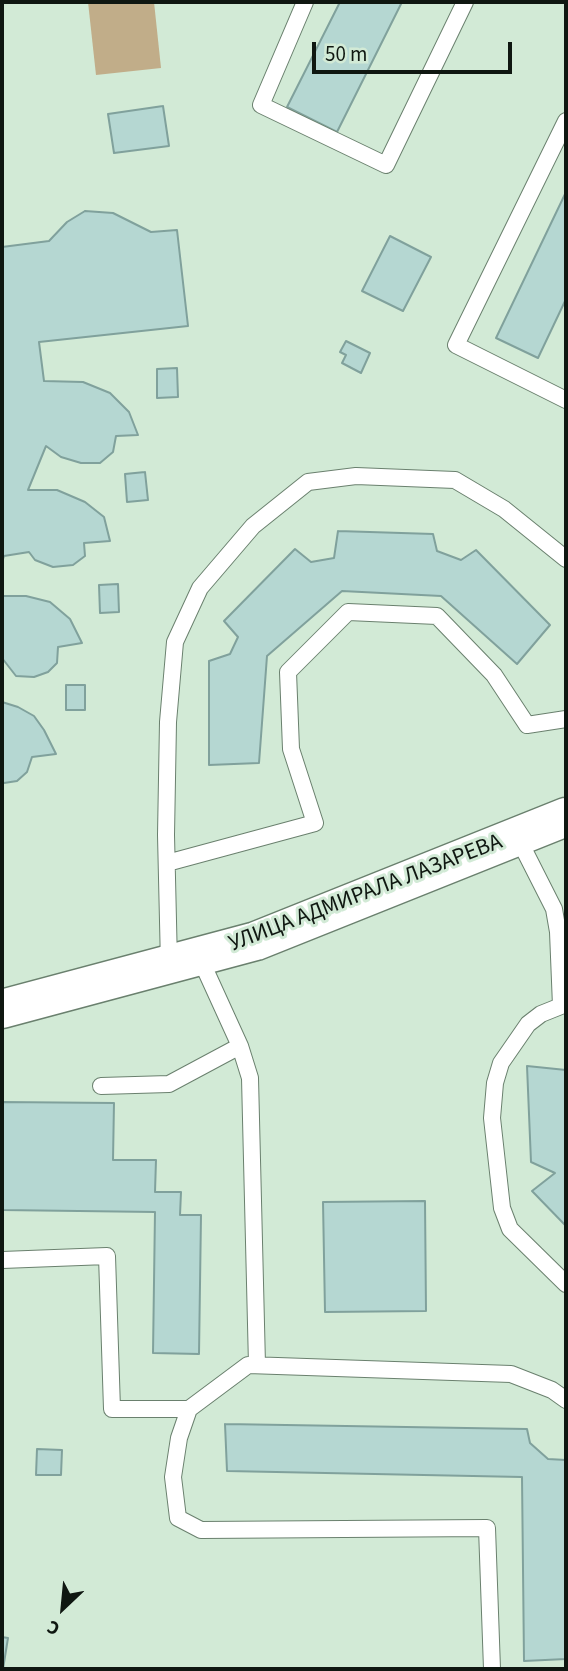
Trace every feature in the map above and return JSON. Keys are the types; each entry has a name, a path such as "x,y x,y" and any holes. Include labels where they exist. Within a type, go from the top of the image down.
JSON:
{"street":[{"name":"УЛИЦА АДМИРАЛА ЛАЗАРЕВА","path":"2,1009 256,941 566,817"}],"lane":[{"path":"304,2 261,105 386,165 465,2"},
{"path":"566,121 456,345 566,400"},
{"path":"257,1365 250,1078 240,1046 184,960 167,863 168,722 175,642 200,588 253,526 308,482 356,476 456,480 504,509 566,559"},
{"path":"167,863 314,823 291,748 288,672 348,612 437,616 494,675 527,725 566,719"},
{"path":"517,836 554,909 564,1007 541,1014 528,1024 501,1063 495,1083 492,1118 502,1208 510,1229 566,1284"},
{"path":"101,1086 169,1084 240,1046"},
{"path":"2,1260 107,1256 112,1409 190,1409"},
{"path":"492,1669 487,1528 201,1530 178,1518 173,1477 179,1438 190,1409 248,1365 511,1374 552,1390 566,1400"}],"shaded area":[{"path":"88,2 154,2 161,68 96,75"}],"building":[{"path":"340,2 402,2 337,132 287,107"},
{"path":"163,106 169,146 114,153 108,114"},
{"path":"566,192 566,299 538,358 496,338"},
{"path":"85,211 113,213 151,232 177,230 188,326 39,342 44,381 83,382 110,393 129,412 138,435 116,436 113,452 100,463 81,463 61,457 46,446 28,490 57,490 85,502 104,517 110,541 84,543 85,556 73,565 53,567 35,560 29,552 4,556 2,562 2,247 49,241 67,222"},
{"path":"390,236 431,257 403,311 362,291"},
{"path":"346,341 370,353 361,373 342,363 346,355 340,352"},
{"path":"177,368 178,397 157,398 157,369"},
{"path":"145,472 148,500 127,502 125,474"},
{"path":"338,531 433,534 437,551 461,560 476,550 550,625 517,664 441,596 342,591 267,656 259,763 209,765 209,661 230,654 238,637 224,621 295,549 311,562 334,558"},
{"path":"118,584 119,612 100,613 99,585"},
{"path":"2,596 26,596 50,602 70,619 82,643 58,647 57,663 48,672 34,677 16,676 2,658"},
{"path":"66,685 85,685 85,710 66,710"},
{"path":"2,702 34,716 56,754 32,757 27,772 17,781 4,783 2,782"},
{"path":"527,1066 566,1070 566,1226 532,1191 555,1173 531,1162"},
{"path":"2,1102 114,1103 113,1160 156,1160 155,1192 181,1192 180,1215 201,1215 199,1354 153,1353 155,1212 2,1210"},
{"path":"425,1201 426,1311 325,1312 323,1202"},
{"path":"225,1424 527,1429 530,1443 548,1459 566,1460 566,1659 524,1661 522,1477 227,1471"},
{"path":"37,1449 62,1450 61,1475 36,1475"},
{"path":"2,1637 8,1638 3,1669 2,1669"}]}
